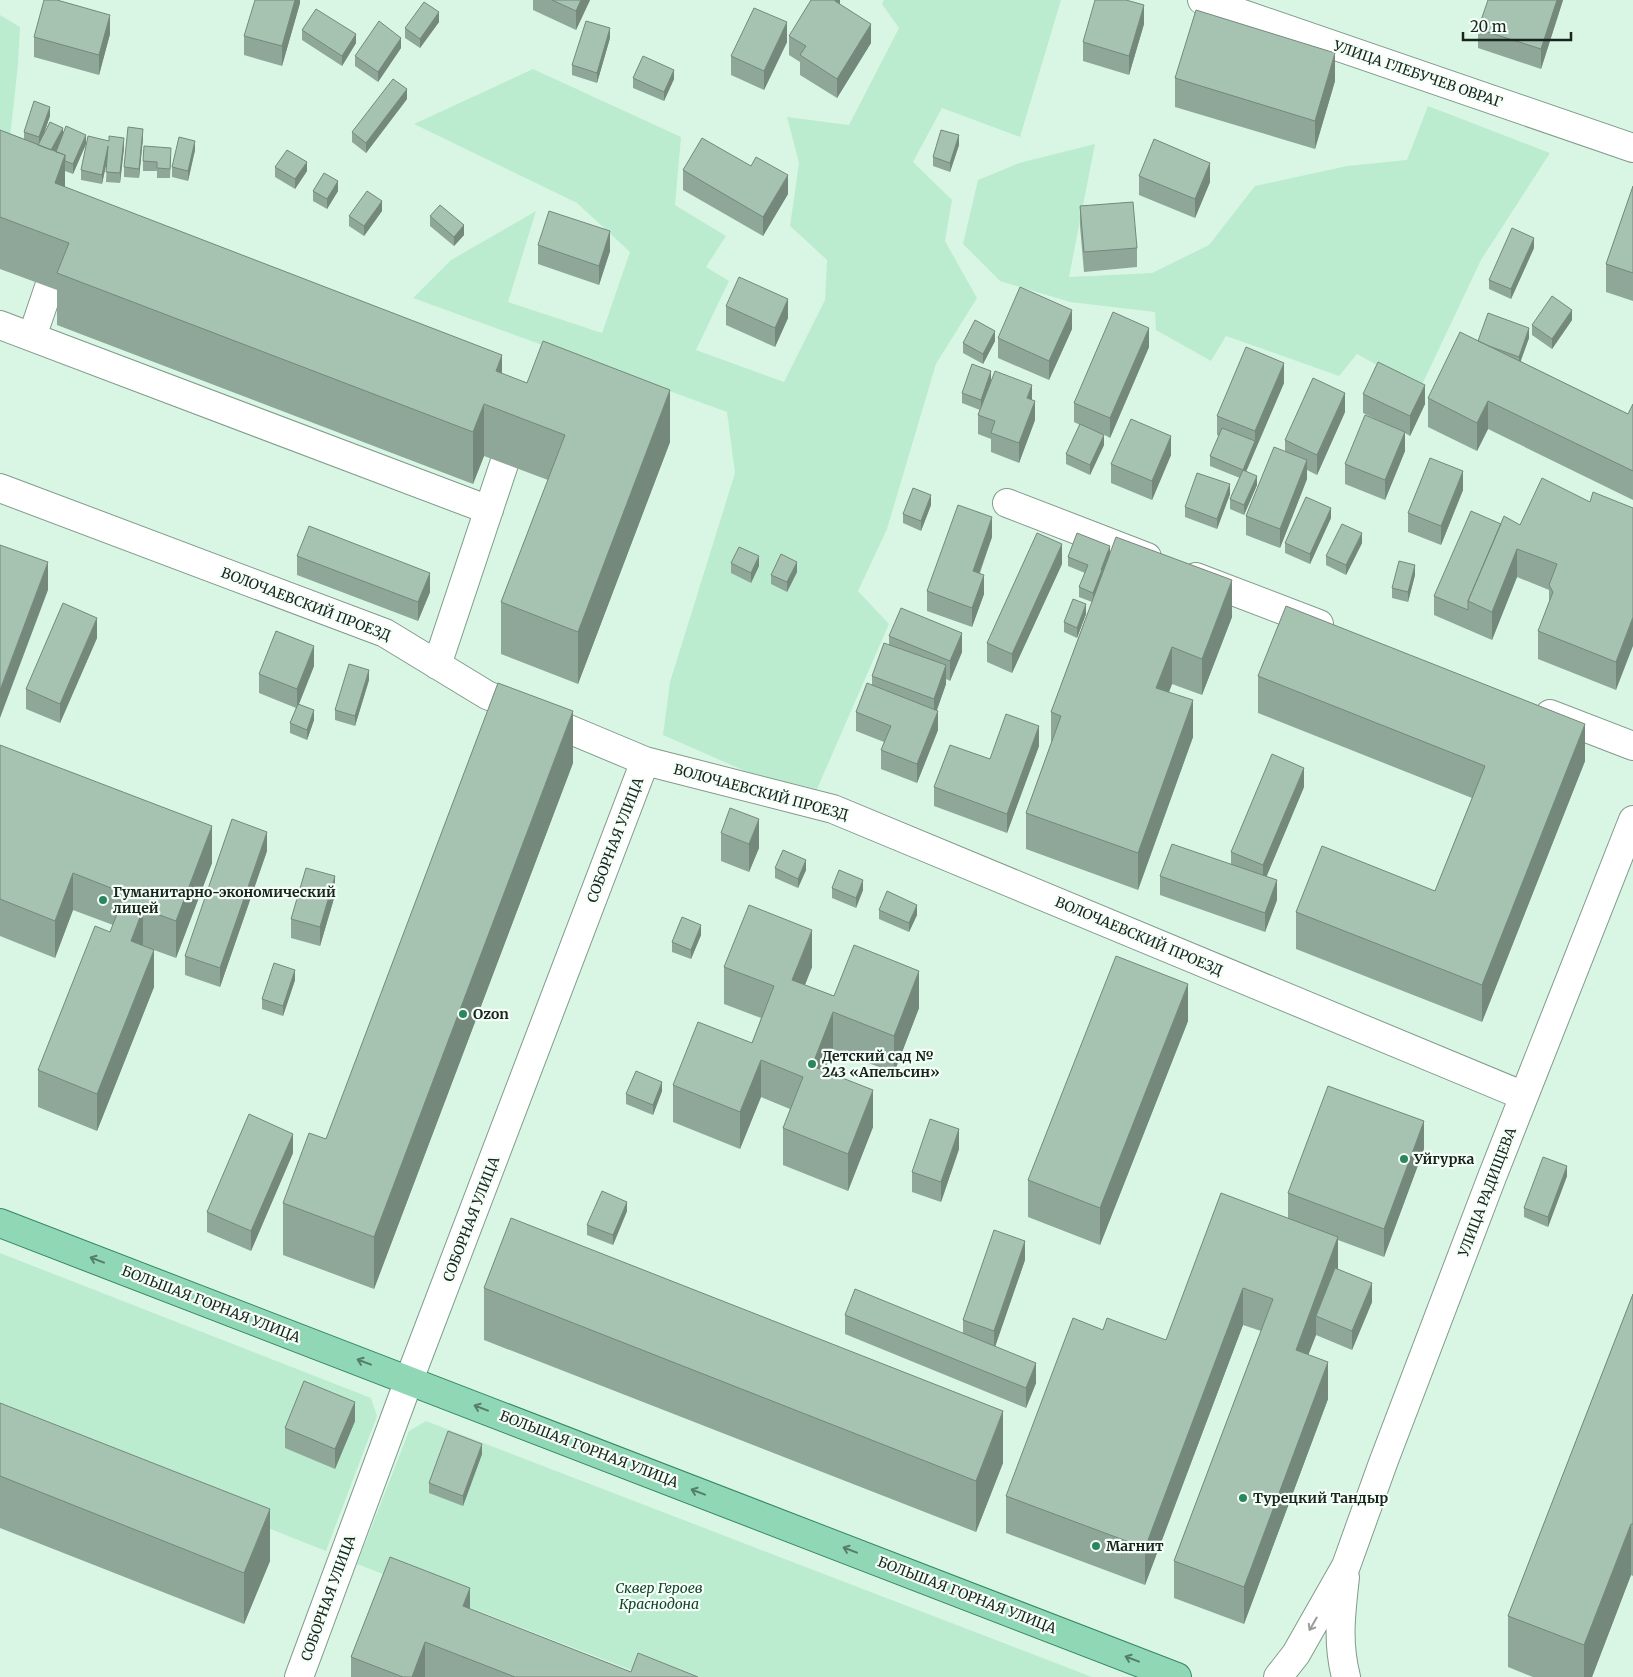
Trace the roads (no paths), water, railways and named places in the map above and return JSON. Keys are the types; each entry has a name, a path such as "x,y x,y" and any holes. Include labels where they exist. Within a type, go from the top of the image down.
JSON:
{"main road":[{"name":"БОЛЬШАЯ ГОРНАЯ УЛИЦА","path":"0,1223 1177,1677"}],"street":[{"name":"УЛИЦА ГЛЕБУЧЕВ ОВРАГ","path":"1202,0 1633,148"},
{"path":"32,337 49,287"},
{"path":"0,325 489,510"},
{"path":"437,665 504,464"},
{"name":"ВОЛОЧАЕВСКИЙ ПРОЕЗД","path":"0,488 385,633 487,695 646,761 834,809 1524,1096"},
{"path":"1007,503 1338,632"},
{"path":"1532,707 1633,746"},
{"name":"СОБОРНАЯ УЛИЦА","path":"298,1677 409,1380 646,761"},
{"name":"УЛИЦА РАДИЩЕВА","path":"1278,1677 1296,1654 1346,1566 1383,1463 1524,1096 1633,820"},
{"name":"УЛИЦА РАДИЩЕВА","path":"1346,1566 1340,1624 1341,1657 1346,1677"}],"place":[{"name":"Гуманитарно-экономический лицей","path":"103,900"},
{"name":"Ozon","path":"463,1014"},
{"name":"Детский сад № 243 «Апельсин»","path":"812,1064"},
{"name":"Уйгурка","path":"1404,1159"},
{"name":"Турецкий Тандыр","path":"1243,1498"},
{"name":"Магнит","path":"1096,1546"}],"park label":[{"name":"Сквер Героев Краснодона","path":"659,1596"}]}
